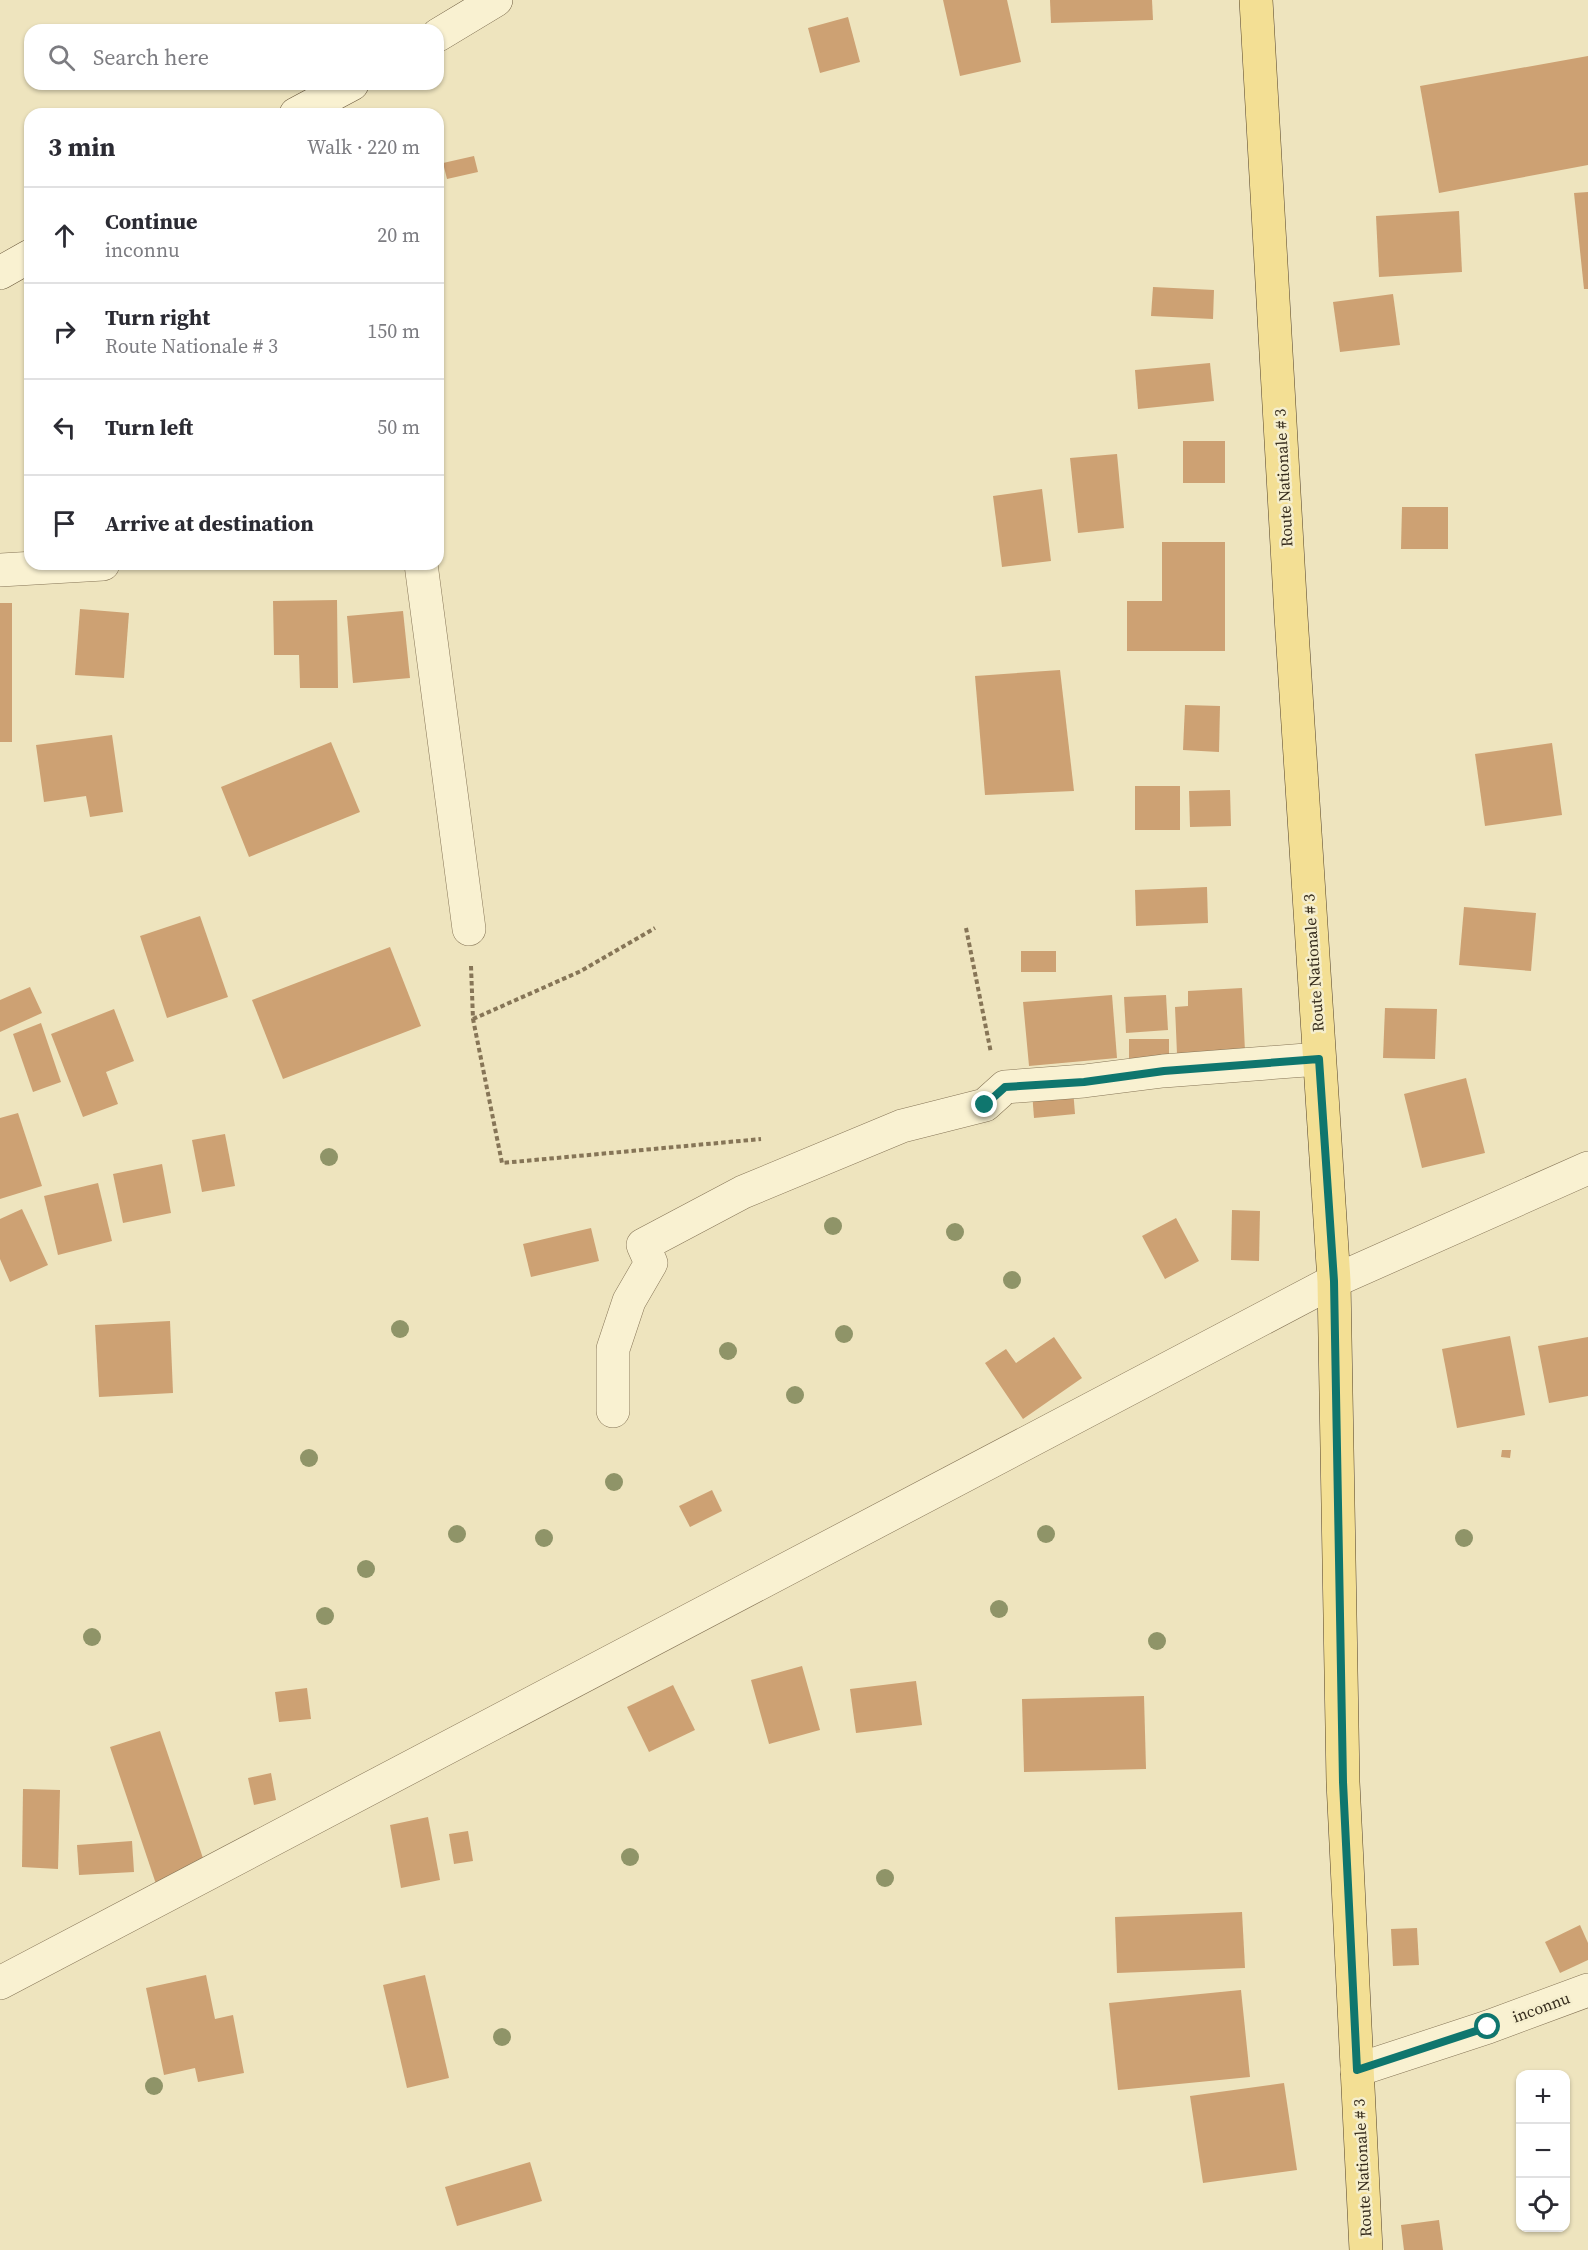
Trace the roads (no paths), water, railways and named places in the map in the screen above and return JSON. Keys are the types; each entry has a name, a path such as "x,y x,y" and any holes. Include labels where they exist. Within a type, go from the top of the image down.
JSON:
{"main road":[{"name":"Route Nationale # 3","path":"1256,0 1290,616 1334,1281 1343,1782 1366,2250"}],"street":[{"path":"444,31 496,0"},
{"path":"307,108 341,90"},
{"path":"0,273 24,259"},
{"path":"0,570 24,569"},
{"path":"422,570 469,929"},
{"path":"613,1411 613,1349 629,1301 651,1263 643,1245 743,1192 902,1126 985,1105 1005,1087 1084,1082 1164,1071 1319,1059"},
{"path":"0,1983 1334,1281 1588,1168"},
{"name":"inconnu","path":"1357,2070 1488,2027 1588,1990"}]}
